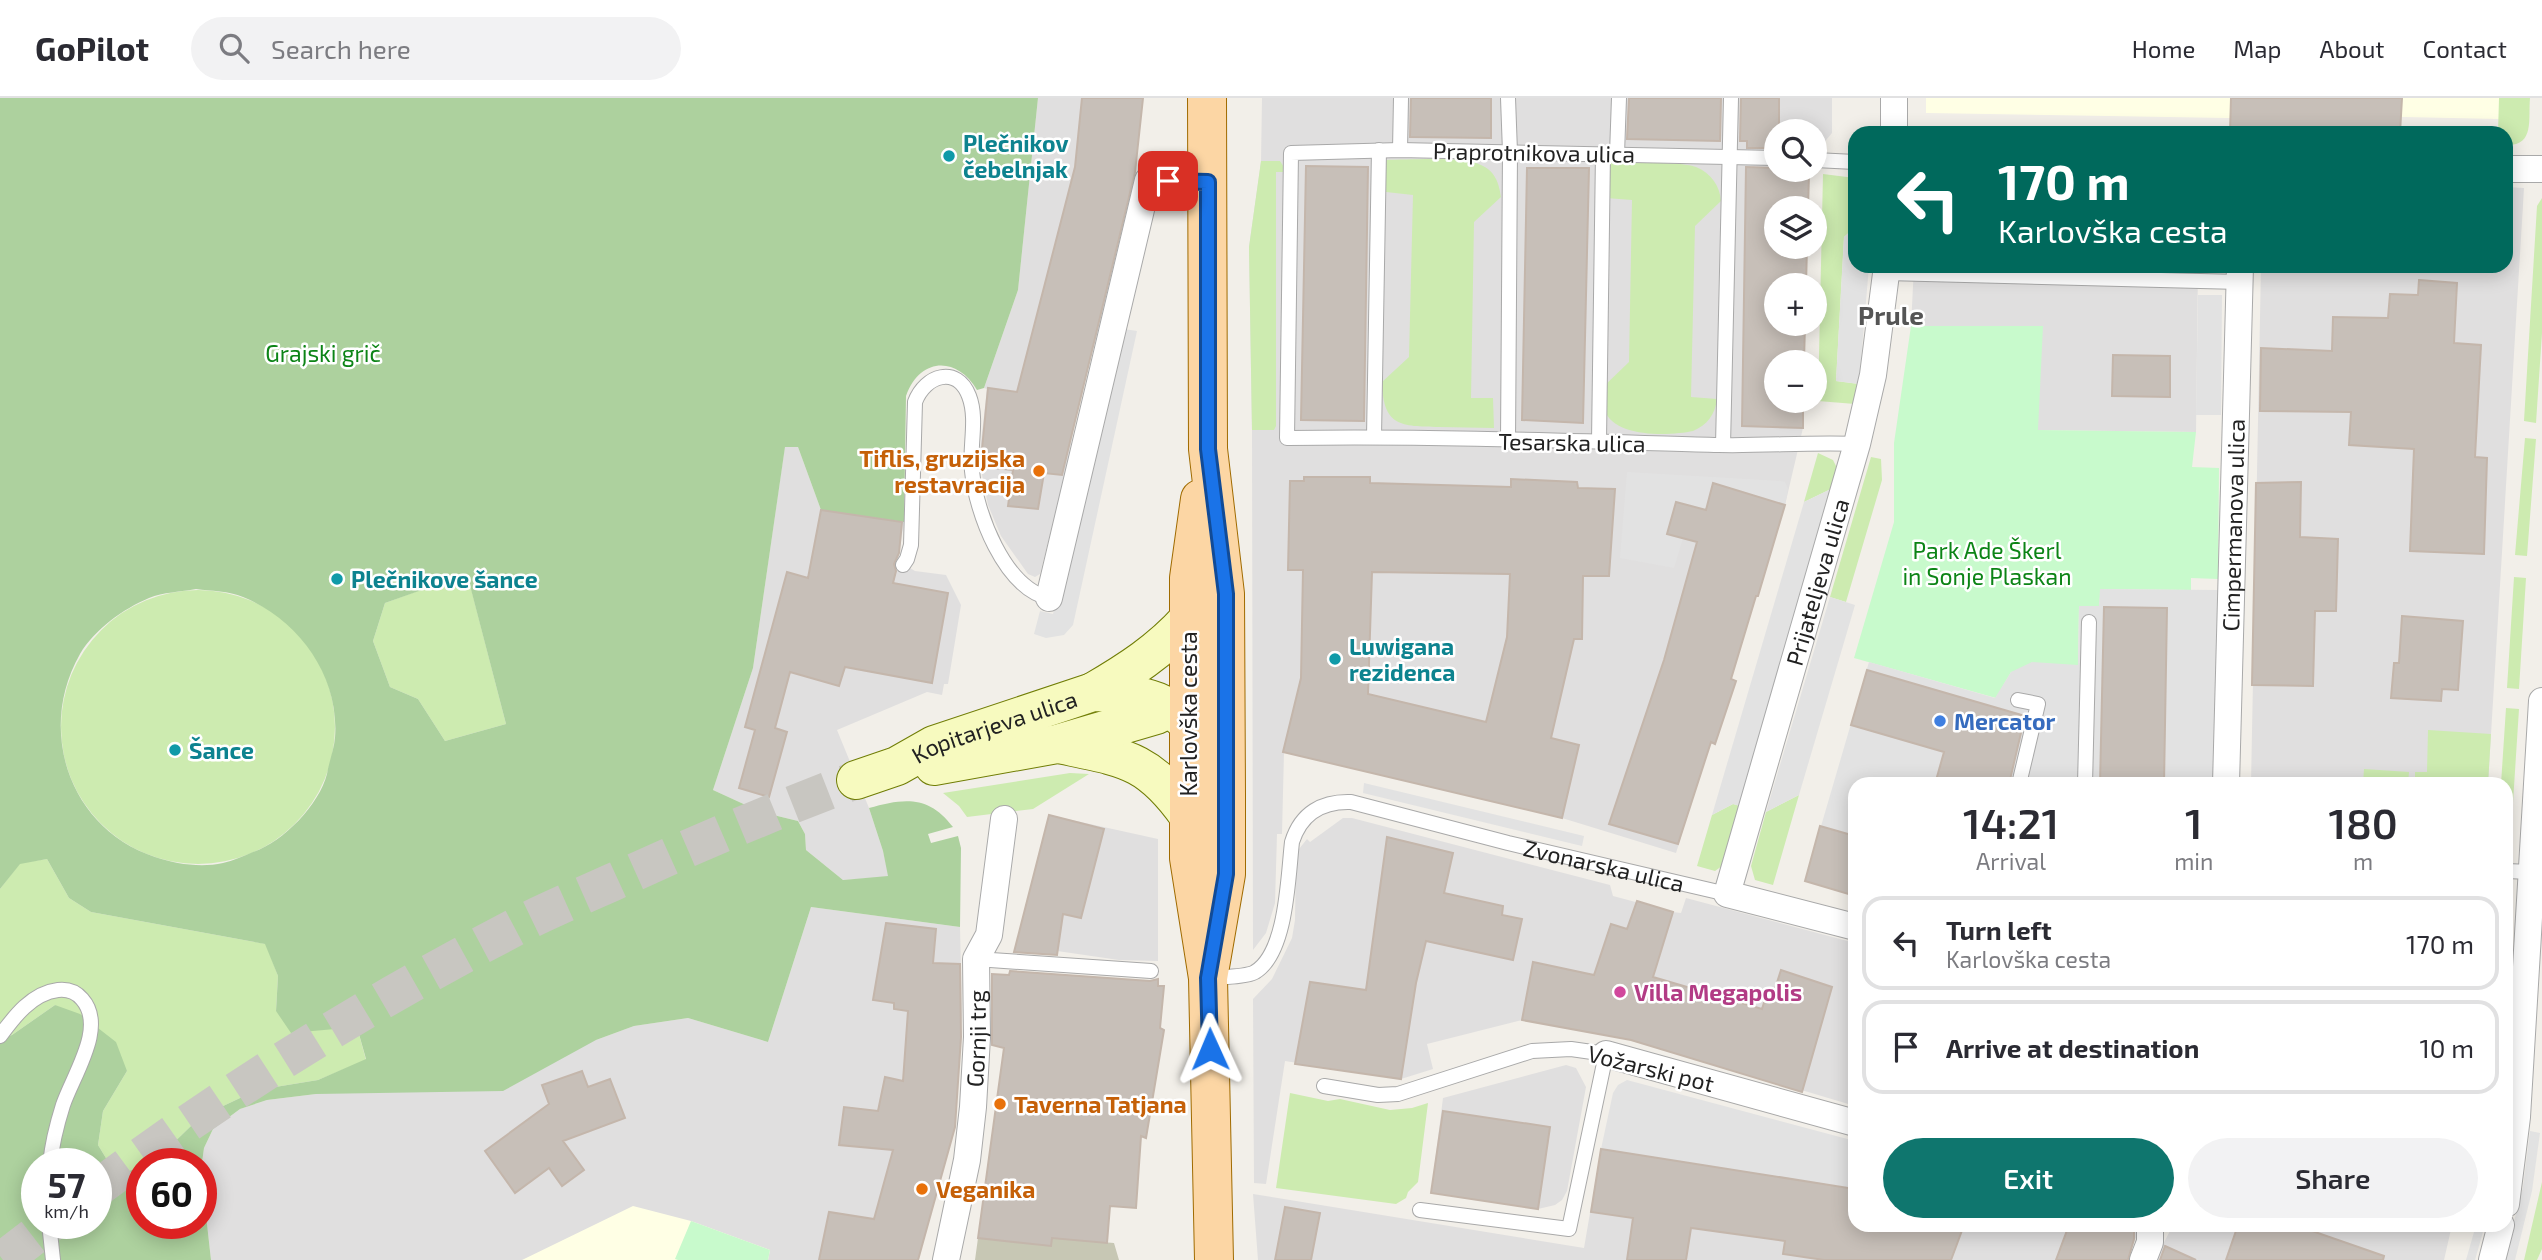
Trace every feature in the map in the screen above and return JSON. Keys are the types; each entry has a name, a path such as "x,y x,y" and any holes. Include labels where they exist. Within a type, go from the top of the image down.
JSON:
{"main road":[{"name":"Karlovška cesta","path":"1207,98 1208,449 1226,594 1226,874 1208,978"},
{"name":"Karlovška cesta","path":"1208,449 1189,578 1183,710 1189,858 1208,978 1214,1260"},
{"name":"Kopitarjeva ulica","path":"856,780 897,766 934,745 1093,692 1150,657 1188,620"},
{"name":"Kopitarjeva ulica","path":"897,766 941,766 1018,749 1058,744 1183,710 1225,665"},
{"name":"Kopitarjeva ulica","path":"1093,692 1119,692 1183,710"},
{"path":"1183,710 1226,787"},
{"name":"Kopitarjeva ulica","path":"1058,744 1121,758 1146,770 1172,793 1188,815"}],"street":[{"path":"1894,98 1894,126"},
{"path":"2513,169 2542,170"},
{"path":"1049,598 1148,180 1208,182"},
{"name":"Prijateljeva ulica","path":"1727,894 1857,444 1873,375 1886,273"},
{"name":"Cimpermanova ulica","path":"2226,777 2240,274"},
{"path":"2513,1149 2517,1117 2513,1059 2519,872 2542,701"},
{"name":"Gornji trg","path":"946,1260 967,1160 973,1107 977,1037 976,959 989,935 1003,819"},
{"name":"Zvonarska ulica","path":"1727,894 1848,925"},
{"name":"Vožarski pot","path":"1606,1054 1848,1121"},
{"path":"2143,1260 2150,1242 2150,1232"},
{"path":"2492,1260 2499,1232"}],"lane":[{"path":"1400,150 1401,98"},
{"path":"1508,98 1508,441"},
{"path":"1599,441 1610,153 1619,98"},
{"path":"1723,445 1731,98"},
{"path":"1374,437 1379,150"},
{"name":"Praprotnikova ulica","path":"1287,438 1291,153 1400,150 1764,158"},
{"path":"1827,161 1848,162"},
{"path":"2169,273 2240,274"},
{"path":"903,565 911,545 915,402 919,391 930,380 952,379 964,387 970,398 972,474 991,538 1019,580 1032,592 1049,598"},
{"name":"Tesarska ulica","path":"1287,438 1374,437 1723,445 1811,442 1857,444"},
{"path":"2085,777 2089,622"},
{"path":"2018,700 2038,704 2021,777"},
{"name":"Zvonarska ulica","path":"1208,978 1254,973 1274,948 1280,932 1296,828 1304,817 1325,805 1351,802 1508,843 1727,894"},
{"path":"976,959 1151,971"},
{"path":"0,1037 18,1013 50,992 71,990 89,1008 92,1032 64,1104 54,1148"},
{"name":"Vožarski pot","path":"1324,1086 1378,1095 1398,1094 1532,1051 1571,1049 1606,1054"},
{"path":"1420,1210 1569,1229 1606,1054"},
{"path":"51,1239 53,1260"}],"shaded area":[{"path":"1038,98 1143,98 1134,176 1101,321 1079,401 1065,475 1040,574 1035,577 1028,574 1001,536 988,505 979,459 987,389 984,388 1018,290"},
{"path":"1262,98 1832,98 1832,133 1827,139 1827,119 1764,119 1764,182 1809,182 1809,196 1764,196 1764,259 1807,259 1806,273 1764,273 1764,336 1805,336 1804,350 1764,350 1764,413 1803,413 1803,428 1785,505 1731,679 1736,681 1715,744 1710,743 1676,853 1562,818 1284,752 1282,834 1277,834 1275,903 1266,933 1253,950 1249,247 1261,162"},
{"path":"1926,98 2499,98 2499,119 2267,114 2228,118 1926,113"},
{"path":"2513,187 2524,188 2488,777 2251,777 2261,273 2513,273"},
{"path":"1848,233 1848,273 1868,273 1859,384 1836,381 1844,237"},
{"path":"1914,273 2198,273 2196,432 2038,430 1911,326"},
{"path":"2198,295 2222,295 2221,415 2196,415"},
{"path":"1124,329 1137,331 1073,625 1064,635 1046,638 1034,634 1040,611 1053,614"},
{"path":"785,446 798,447 821,510 904,522 898,561 915,571 946,575 961,605 948,684 944,684 942,695 927,692 837,730 869,808 889,877 843,880 806,850 805,834 798,821 761,812 713,790 753,668"},
{"path":"1627,472 1781,481 1785,482 1788,489 1785,505 1713,483 1706,510 1676,502 1667,534 1683,538 1674,568 1620,558"},
{"path":"1835,487 1740,806 1733,804 1712,815 1804,502"},
{"path":"2100,589 2218,590 2215,777 1848,777 1848,894 1805,881 1869,662 1995,698 2011,672 2032,662 2078,665 2079,606 2099,606"},
{"path":"1830,597 1855,605 1799,795 1766,812"},
{"path":"1364,783 1584,836 1582,846 1363,793"},
{"path":"1049,815 1158,839 1158,961 1119,960 1016,945"},
{"path":"1343,818 1352,818 1610,885 1613,896 1673,912 1681,913 1686,898 1848,941 1848,1104 1635,1040 1522,1020 1427,1044 1433,1069 1401,1079 1285,1061 1266,1184 1254,1183 1253,999 1272,979 1292,938 1295,920 1296,857 1307,839 1310,842"},
{"path":"811,907 960,927 962,1014 955,1091 918,1260 211,1260 209,1239 217,1239 217,1148 204,1148 213,1129 240,1109 267,1100 316,1094 596,1040 634,1026 688,1018 768,1042"},
{"path":"1566,1065 1576,1068 1586,1087 1567,1191 1562,1200 1555,1205 1538,1209 1431,1193 1443,1098"},
{"path":"1627,1080 1848,1139 1848,1188 1601,1149 1613,1093 1618,1085"},
{"path":"2530,1131 2540,1133 2532,1191 2515,1260 2504,1260 2513,1232 2523,1187"},
{"path":"1601,1149 1848,1188 1848,1232 2138,1232 2127,1260 1258,1260 1253,1194 1584,1248"},
{"path":"633,1206 691,1221 770,1250 768,1260 522,1260"},
{"path":"2169,1232 2450,1232 2444,1260 2155,1260"},
{"path":"2474,1232 2483,1232 2475,1260 2466,1260"},
{"path":"978,1238 1051,1246 1052,1238 1114,1243 1119,1260 975,1260"}],"green space":[{"name":"Grajski grič","path":"0,98 1038,98 1018,290 984,388 977,390 959,371 939,366 929,368 912,383 906,396 904,522 821,510 798,447 785,447 753,668 713,790 761,812 798,821 805,834 806,850 843,880 888,876 869,808 905,801 925,804 935,809 953,827 928,834 931,843 958,836 961,848 960,927 811,907 768,1042 688,1018 634,1026 596,1040 503,1091 316,1094 267,1100 240,1109 213,1129 204,1148 168,1148 192,1125 257,1090 318,1080 366,1059 357,1027 291,1033 276,1011 278,976 265,944 91,912 69,898 47,859 20,864 0,889","holes":["467,574 506,724 445,741 418,699 390,687 373,641 385,603","196,589 238,595 263,607 298,635 323,672 335,715 334,742 327,774 308,810 287,831 264,847 230,861 206,865 155,857 126,843 101,824 82,801 69,774 62,745 61,714 67,684 80,654 93,636 120,614 149,598"]},
{"path":"2499,98 2530,98 2528,130 2522,141 2513,144 2513,126 2498,126"},
{"path":"1449,159 1473,162 1490,171 1497,182 1501,197 1474,222 1471,398 1493,398 1494,428 1414,426 1397,421 1390,416 1386,408 1382,382 1409,357 1413,195 1386,192 1386,160"},
{"path":"1261,161 1280,161 1287,172 1276,172 1274,430 1252,430 1249,247"},
{"path":"1607,163 1689,165 1706,173 1719,190 1721,201 1695,226 1691,397 1717,399 1709,419 1693,431 1657,434 1630,430 1610,419 1605,410 1603,387 1629,362 1632,200 1606,198"},
{"path":"1827,174 1848,177 1848,233 1844,237 1836,381 1859,384 1855,404 1827,402 1827,350 1819,350 1819,336 1827,336 1827,273 1821,273 1821,259 1827,259 1827,196 1823,196 1823,182 1827,182"},
{"path":"2542,198 2542,333 2536,423 2524,421 2537,206"},
{"name":"Park Ade Škerl in Sonje Plaskan","path":"1911,326 2043,326 2038,430 2196,432 2192,467 2219,468 2218,579 2191,578 2191,590 2101,589 2099,606 2079,607 2078,665 2011,672 1996,698 1854,658 1894,522 1894,443"},
{"path":"2525,438 2536,439 2527,556 2515,555"},
{"path":"1818,453 1833,460 1838,470 1835,487 1804,502"},
{"path":"1871,457 1881,459 1882,480 1846,602 1830,597"},
{"path":"467,573 506,724 445,741 418,699 390,687 373,641 385,603"},
{"path":"2514,577 2526,578 2519,689 2507,688"},
{"path":"198,590 225,593 250,600 274,613 295,630 312,651 325,675 332,700 335,727 332,754 325,779 312,803 295,824 274,841 250,854 225,861 198,864 171,861 146,854 122,841 101,824 84,803 71,779 64,754 61,727 64,700 71,675 84,651 101,630 122,613 146,600 171,593"},
{"path":"2506,708 2519,709 2513,802 2513,777 2501,777"},
{"path":"2428,730 2491,734 2488,777 2415,777 2415,772 2427,772"},
{"path":"2364,769 2409,772 2409,777 2363,777"},
{"path":"1070,773 1089,774 1033,809 967,817 959,806 943,793"},
{"path":"1799,795 1773,885 1755,880 1751,866 1766,812"},
{"path":"1733,804 1740,806 1722,866 1715,871 1697,866 1712,815"},
{"path":"47,859 69,898 91,912 266,944 278,976 276,1011 357,1027 366,1060 318,1080 257,1090 192,1125 168,1148 126,1148 126,1170 112,1164 112,1148 100,1148 98,1145 103,1111 127,1071 55,1005 12,1035 0,1039 0,889 20,863"},
{"path":"55,1005 80,1014 116,1042 127,1071 103,1111 100,1148 21,1148 21,1239 112,1239 112,1164 126,1170 126,1239 209,1239 211,1260 0,1260 0,1039 12,1035"},
{"path":"1290,1093 1328,1101 1340,1099 1390,1110 1428,1103 1418,1182 1406,1198 1396,1204 1276,1188"},
{"path":"2542,1182 2542,1249 2537,1260 2524,1260"},
{"path":"691,1221 770,1250 768,1260 675,1259"}],"building":[{"path":"1082,98 1143,98 1135,172 1062,475 1044,473 1038,509 1008,506 1013,470 995,468 996,460 981,459 988,388 1017,392 1075,167"},
{"path":"1411,98 1491,98 1491,138 1410,137"},
{"path":"1629,98 1721,98 1720,141 1627,139"},
{"path":"1741,98 1779,98 1779,119 1764,119 1764,148 1747,148 1747,141 1740,141"},
{"path":"2231,98 2402,98 2400,126 2230,126"},
{"path":"1306,166 1368,167 1364,421 1301,420"},
{"path":"1746,167 1764,168 1764,182 1809,182 1808,196 1764,196 1764,259 1807,259 1806,273 1764,273 1764,336 1805,336 1804,350 1764,350 1764,413 1803,413 1803,428 1742,426"},
{"path":"1527,168 1589,168 1583,423 1522,420"},
{"path":"2419,280 2457,283 2454,343 2481,345 2475,457 2487,458 2484,554 2410,551 2414,449 2349,445 2351,412 2260,411 2261,348 2332,351 2333,317 2388,318 2390,294 2418,295"},
{"path":"2113,355 2170,356 2170,397 2112,396"},
{"name":"Luwigana rezidenca","path":"1304,477 1370,477 1370,483 1511,487 1511,479 1577,482 1578,488 1615,489 1609,576 1583,576 1582,639 1574,639 1551,738 1579,745 1562,818 1283,752 1301,678 1303,570 1288,570 1290,481 1304,481","holes":["1372,572 1510,574 1507,637 1486,722 1368,694"]},
{"path":"2301,482 2300,537 2338,539 2336,611 2315,611 2313,686 2252,685 2256,483"},
{"path":"1713,483 1785,505 1731,679 1736,681 1715,744 1711,742 1678,844 1609,824 1664,660 1697,542 1667,534 1676,502 1706,510"},
{"path":"821,510 902,522 893,583 948,593 932,683 845,667 839,686 790,672 775,728 787,732 769,797 739,788 755,730 745,727 787,572 808,578"},
{"path":"2104,607 2167,608 2164,777 2100,777"},
{"path":"2402,616 2463,621 2458,690 2442,689 2441,701 2391,698 2394,663 2399,663"},
{"name":"Mercator","path":"1867,670 2025,716 2011,777 1937,777 1944,752 1851,725"},
{"path":"1049,815 1104,829 1081,918 1063,914 1057,955 1014,952"},
{"path":"1820,826 1848,834 1848,894 1805,881"},
{"path":"1387,837 1453,853 1444,893 1503,906 1502,915 1522,919 1513,960 1426,941 1416,983 1401,1079 1295,1064 1310,982 1366,990"},
{"path":"1637,901 1673,912 1653,977 1762,1009 1767,993 1773,995 1781,970 1832,987 1802,1092 1631,1040 1522,1020 1533,962 1594,975 1611,924 1627,929"},
{"path":"886,923 936,929 933,963 960,964 961,1037 955,1127 918,1260 819,1260 829,1212 874,1219 893,1150 839,1145 844,1107 878,1111 885,1077 903,1081 908,1011 894,1009 894,1003 873,1000"},
{"path":"1010,971 1150,981 1158,979 1158,986 1164,986 1160,1028 1164,1030 1146,1138 1141,1136 1136,1208 1110,1206 1107,1243 1052,1238 1051,1246 978,1238 1004,1048 992,1045 992,974 1009,975"},
{"path":"582,1071 588,1087 610,1079 625,1118 563,1141 584,1170 562,1186 549,1168 515,1193 485,1151 549,1104 542,1085"},
{"path":"1443,1111 1550,1127 1538,1209 1431,1193"},
{"path":"1601,1149 1848,1188 1848,1232 1961,1232 1951,1260 1824,1260 1783,1254 1785,1241 1691,1228 1686,1260 1627,1260 1633,1218 1591,1212"},
{"path":"1285,1207 1320,1213 1311,1260 1275,1260"},
{"path":"2066,1232 2134,1232 2128,1260 2056,1260"},
{"path":"2236,1232 2315,1232 2384,1256 2383,1260 2226,1260"},
{"path":"2165,1246 2196,1260 2160,1260"}],"tunnel":[{"path":"112,1177 254,1079 363,1012 474,949 541,914 673,855 856,780"},
{"path":"3,1260 30,1239"}],"place":[{"name":"Plečnikov čebelnjak","path":"949,156"},
{"name":"Tiflis, gruzijska restavracija","path":"1039,471"},
{"name":"Plečnikove šance","path":"337,579"},
{"name":"Luwigana rezidenca","path":"1335,659"},
{"name":"Mercator","path":"1940,721"},
{"name":"Šance","path":"175,750"},
{"name":"Villa Megapolis","path":"1620,992"},
{"name":"Taverna Tatjana","path":"1000,1104"},
{"name":"Veganika","path":"922,1189"}],"district":[{"name":"Prule","path":"1891,314"}],"route":[{"path":"1168,181 1208,182 1208,449 1226,594 1226,874 1208,978 1210,1049"}]}
